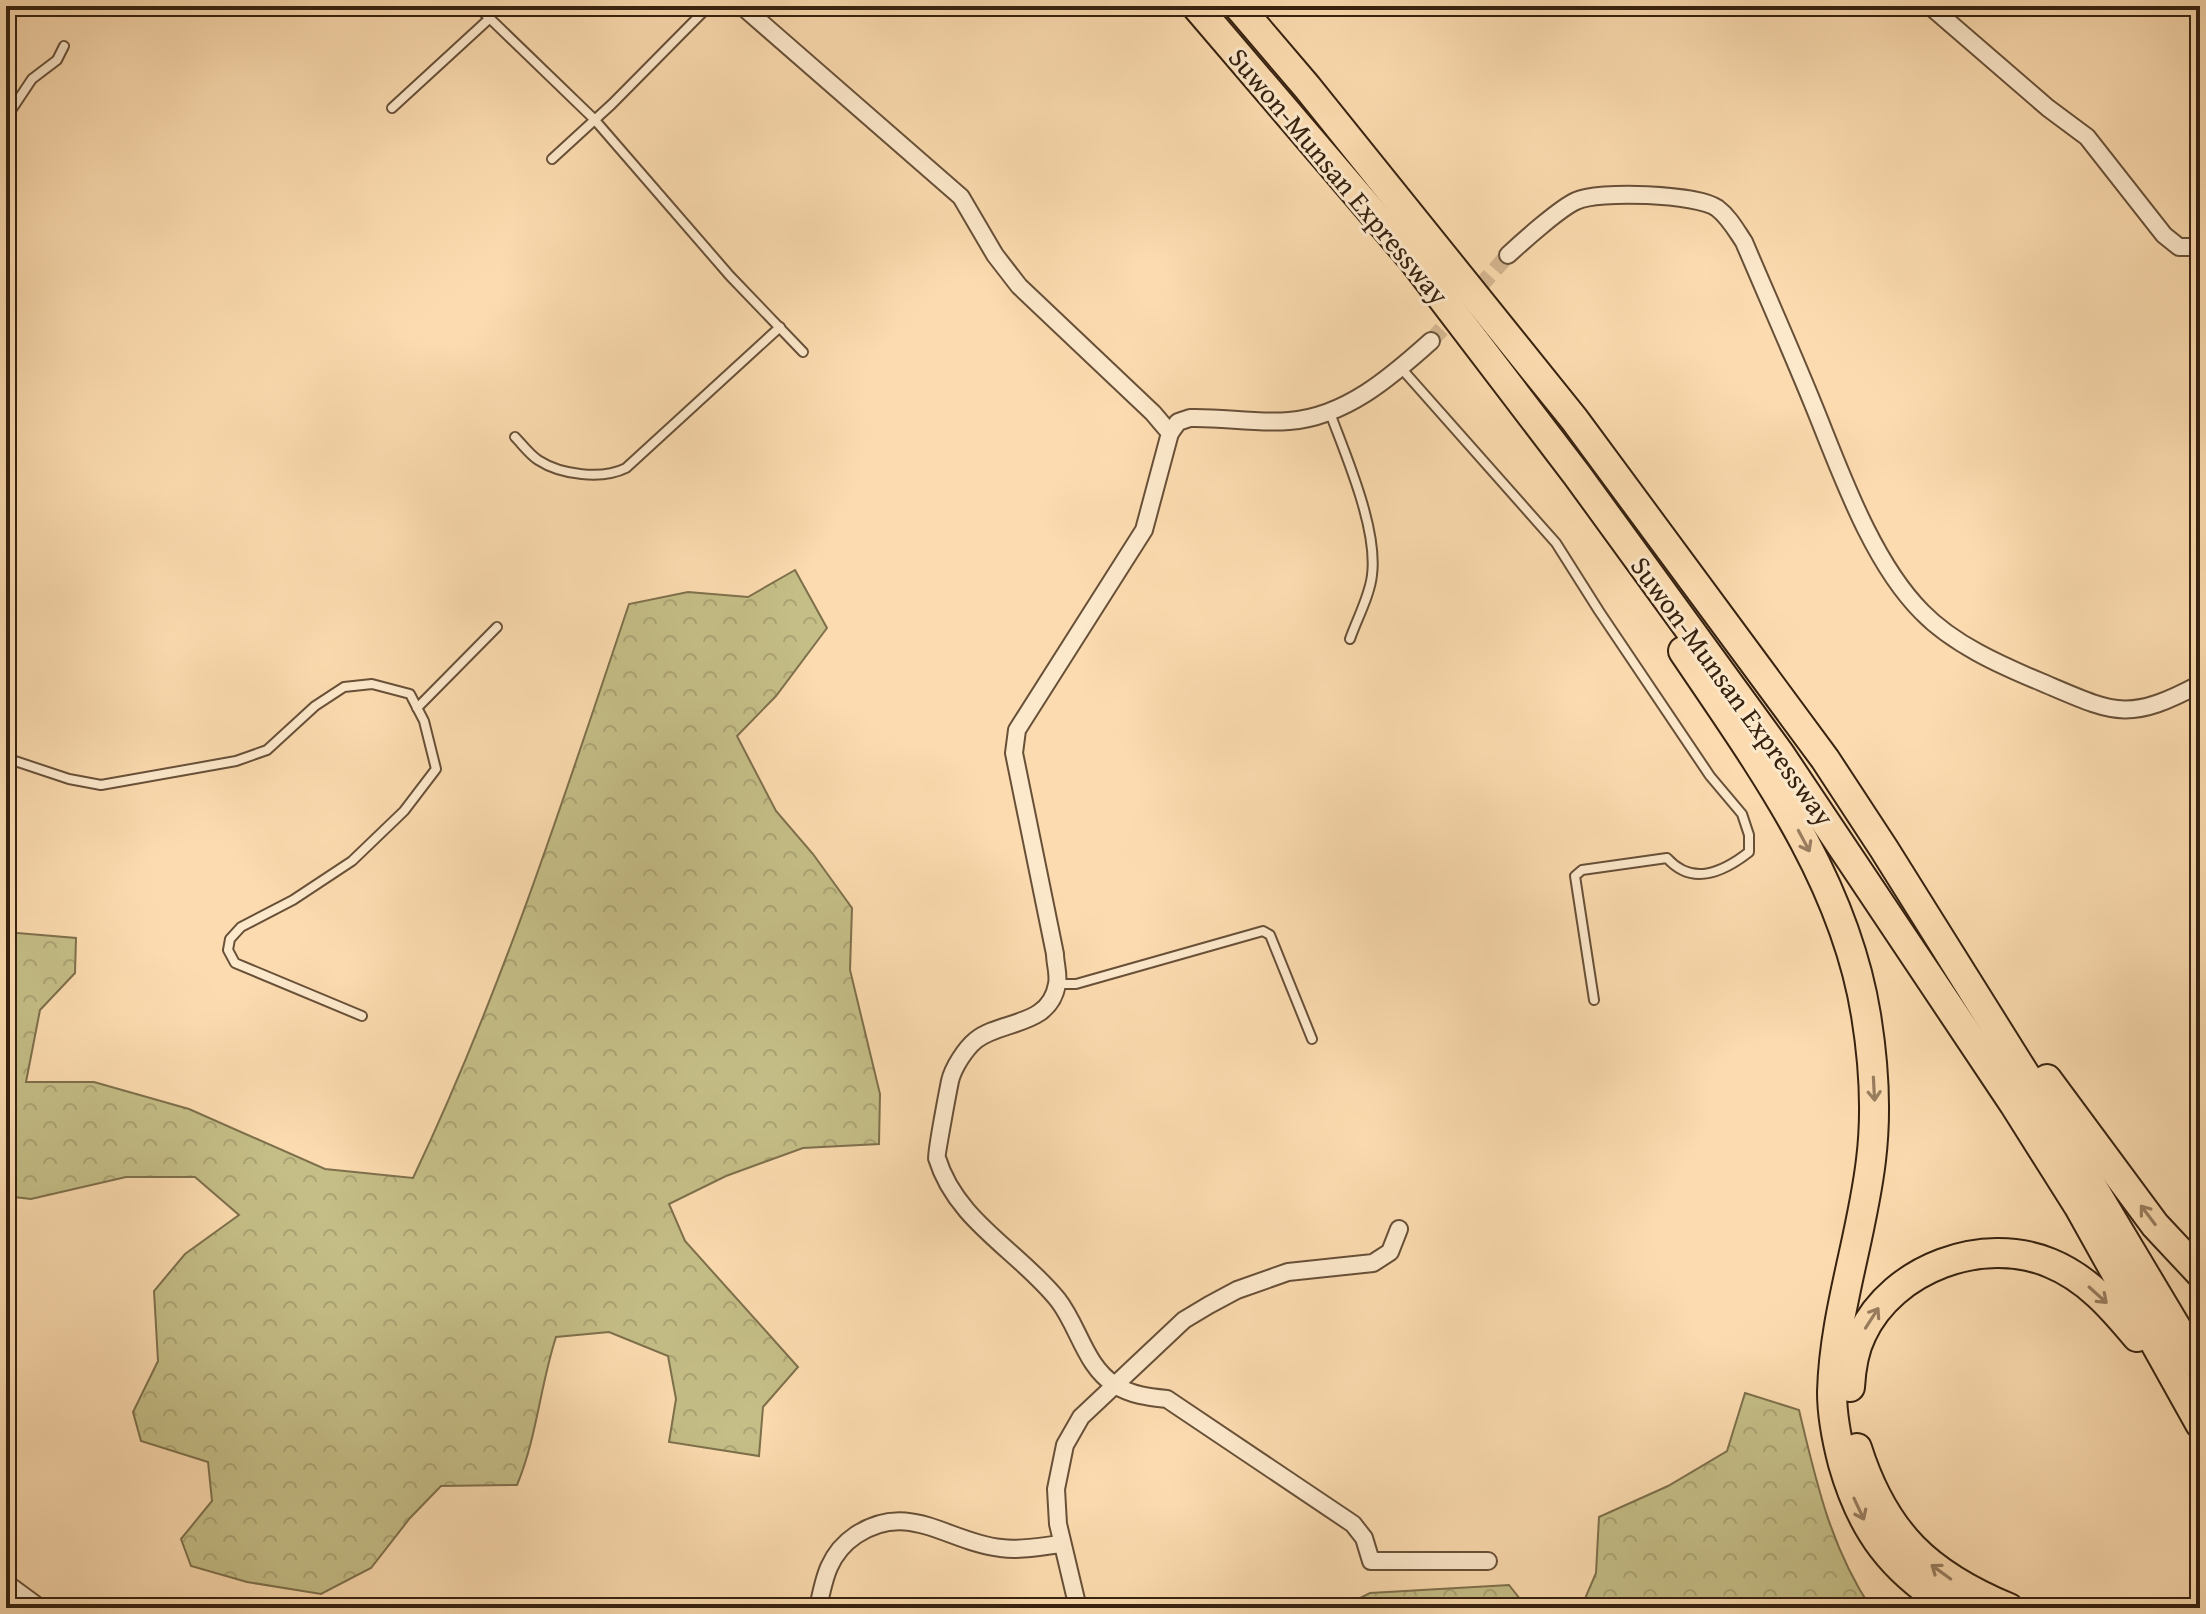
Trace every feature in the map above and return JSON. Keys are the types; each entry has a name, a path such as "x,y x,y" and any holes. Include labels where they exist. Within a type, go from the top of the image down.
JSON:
{"highway":[{"name":"Suwon-Munsan Expressway","path":"1238,6 1307,87 1574,419 1825,759 2028,1079 2200,1367"},
{"name":"Suwon-Munsan Expressway","path":"1202,13 1413,260 1683,619 1851,857 2014,1104 2079,1207 2193,1412"},
{"path":"1486,354 1758,763 1825,881 1843,925 1866,1012 1875,1106 1863,1212 1839,1323 1832,1394 1838,1445 1852,1494 1867,1528 1897,1566 1934,1597 1953,1608"},
{"path":"1884,849 2090,1138 2155,1225 2200,1273"},
{"path":"2009,1608 1974,1594 1938,1572 1911,1546 1886,1515 1867,1479 1854,1440 1849,1402 1852,1366 1862,1334 1881,1304 1907,1280 1935,1266 1962,1258 1990,1253 2017,1254 2049,1262 2080,1278 2114,1309 2193,1412"}],"street":[{"path":"742,6 961,197 995,255 1019,286 1153,413 1170,433"},
{"path":"1930,6 2048,108 2087,137 2164,235 2179,247 2200,247"},
{"path":"1508,255 1575,201 1590,197 1676,197 1699,200 1716,207 1744,242 1869,533 1896,580 1921,612 1946,634 2021,674 2095,705 2121,711 2135,710 2173,698 2200,684"},
{"path":"1431,341 1401,368 1330,413 1288,422 1190,418 1178,422 1170,433 1144,530 1017,730 1014,753 1055,954 1057,984 1050,1001 1039,1014 977,1040 960,1060 951,1077 945,1120 935,1153 949,1190 1057,1299 1076,1328 1094,1367 1114,1384 1138,1396 1167,1399 1353,1524 1364,1538 1371,1561 1488,1561"},
{"path":"1078,1608 1062,1544 1056,1489 1065,1445 1081,1417 1184,1320 1209,1305 1237,1290 1288,1272 1373,1263 1390,1252 1399,1229"},
{"path":"818,1608 826,1569 835,1555 845,1542 877,1523 894,1519 919,1524 1003,1549 1062,1544"},
{"path":"6,1583 40,1608"}],"lane":[{"path":"477,6 594,119 730,276 803,352"},
{"path":"552,159 709,6"},
{"path":"392,108 490,18"},
{"path":"6,118 32,79 57,60 64,46"},
{"path":"515,437 538,460 554,467 588,475 615,473 626,468 780,327"},
{"path":"1401,368 1556,543 1710,776 1742,814 1749,835 1749,852 1738,861 1700,876 1678,870 1667,858 1582,870 1575,876 1594,1000"},
{"path":"1330,413 1370,536 1372,575 1350,639"},
{"path":"417,708 497,627"},
{"path":"6,758 69,779 101,785 236,761 267,750 315,706 344,687 372,684 410,694 424,721 436,769 404,811 352,861 293,900 241,927 230,939 228,950 235,963 362,1016"},
{"path":"1057,984 1076,984 1263,931 1270,935 1312,1039"}],"green space":[{"path":"795,570 827,628 776,696 737,736 776,811 813,854 852,908 850,970 880,1094 879,1144 803,1148 726,1176 669,1204 685,1241 798,1367 763,1407 759,1456 669,1442 676,1399 668,1356 609,1332 556,1337 529,1449 517,1485 441,1486 410,1518 371,1568 321,1594 247,1582 191,1566 181,1539 212,1501 208,1462 141,1441 133,1412 158,1361 154,1291 185,1254 239,1215 195,1177 126,1177 31,1199 6,1196 6,932 76,938 75,973 40,1010 26,1082 94,1082 189,1109 325,1169 413,1178 503,966 629,604 688,592 748,597"},
{"path":"1745,1393 1799,1410 1818,1488 1835,1537 1871,1608 1581,1608 1596,1573 1599,1517 1668,1486 1727,1451"},
{"path":"1509,1585 1527,1608 1340,1608 1370,1593"}],"tunnel":[{"path":"1431,341 1508,255"}]}
